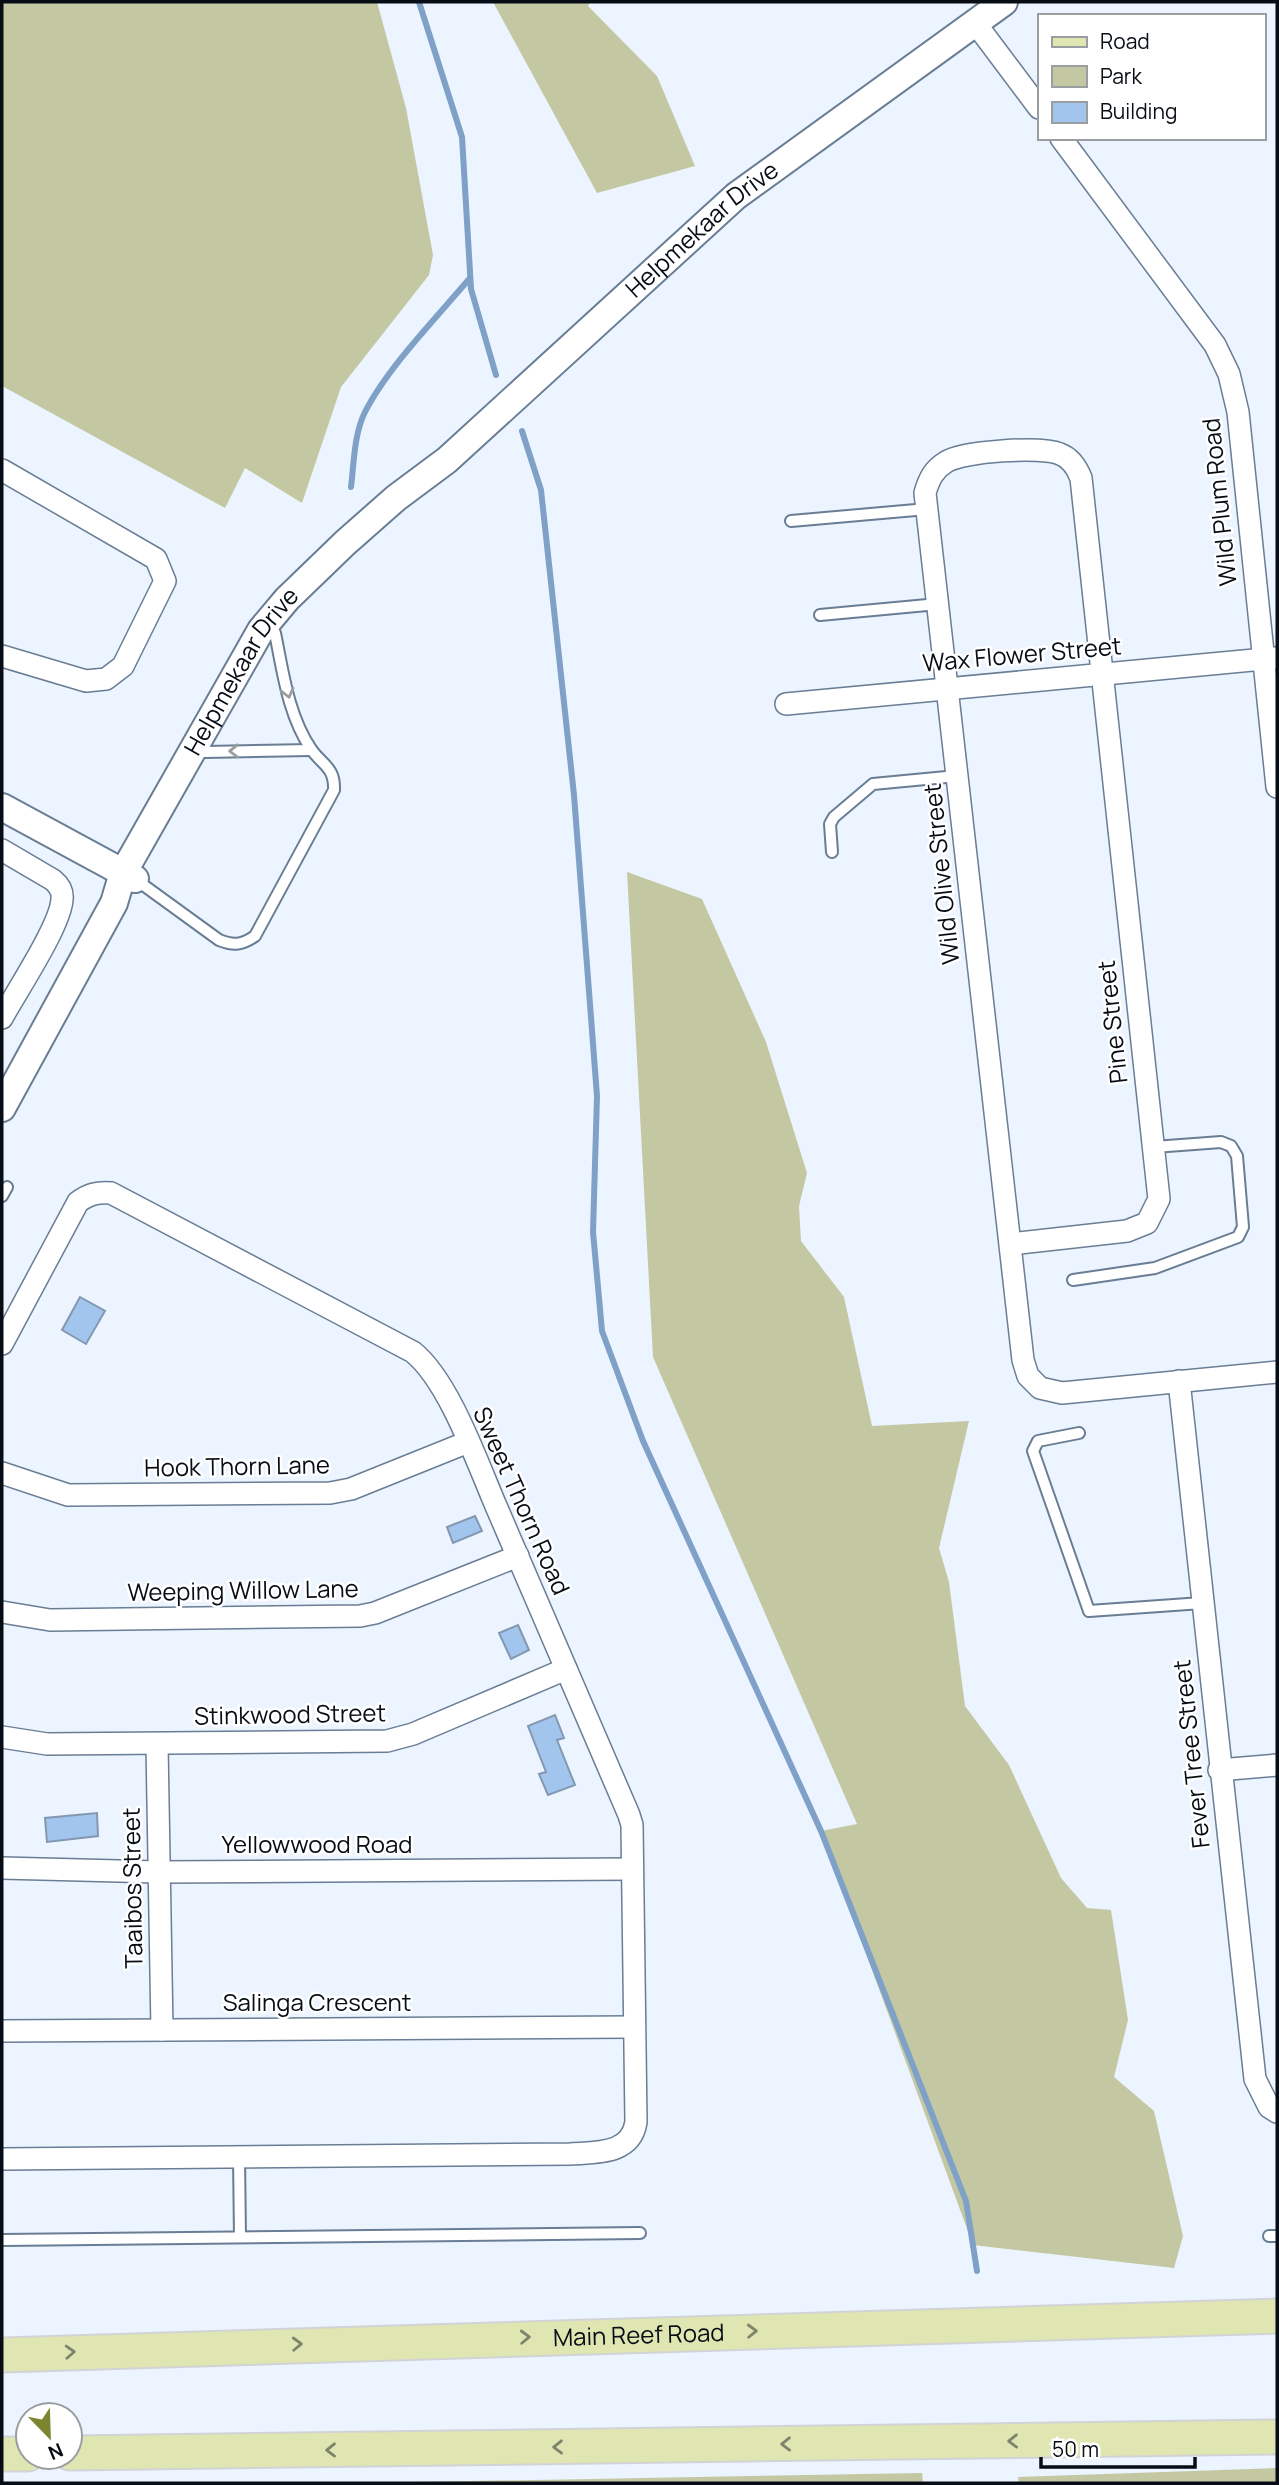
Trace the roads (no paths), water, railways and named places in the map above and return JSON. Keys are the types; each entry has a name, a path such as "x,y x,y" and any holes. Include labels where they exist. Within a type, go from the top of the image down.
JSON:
{"main road":[{"name":"Main Reef Road","path":"2,2355 1277,2316"},
{"path":"84,2453 1277,2437"}],"street":[{"name":"Helpmekaar Drive","path":"129,876 261,630 287,599 345,543 396,498 420,483 447,460 627,293 765,173 1004,2"},
{"path":"976,23 1038,107"},
{"name":"Wild Plum Road","path":"1063,140 1208,336 1228,374 1238,412 1270,658 1277,787"},
{"name":"Wild Olive Street","path":"1102,674 1081,478 1070,460 1040,449 948,460 929,479 925,493 1023,1360 1033,1382 1040,1388 1062,1393 1277,1372"},
{"path":"2,470 156,559 165,581 123,666 106,680 86,681 2,656"},
{"name":"Helpmekaar Drive","path":"2,1108 114,902 275,633 404,505 420,483"},
{"name":"Wax Flower Street","path":"786,704 1270,658"},
{"name":"Pine Street","path":"1010,1244 1127,1231 1147,1223 1159,1199 1102,674"},
{"path":"2,807 129,876"},
{"path":"2,850 53,880 59,886 62,901 55,920 2,1018"},
{"name":"Sweet Thorn Road","path":"2,1344 78,1202 93,1193 111,1193 413,1352 433,1373 468,1442 629,1815 635,2132 626,2143 613,2150 570,2154 239,2157"},
{"name":"Fever Tree Street","path":"1179,1381 1219,1770 1255,2079 1264,2100 1277,2112"},
{"name":"Hook Thorn Lane","path":"2,1473 68,1495 330,1493 365,1484 468,1442"},
{"name":"Weeping Willow Lane","path":"2,1612 58,1620 360,1616 385,1609 518,1556"},
{"name":"Stinkwood Street","path":"2,1737 47,1744 157,1745 396,1739 566,1669"},
{"name":"Taaibos Street","path":"157,1745 162,2030"},
{"path":"1219,1770 1277,1765"},
{"name":"Yellowwood Road","path":"2,1868 158,1872 632,1869"},
{"name":"Salinga Crescent","path":"2,2031 633,2027"},
{"path":"2,2160 239,2157"}],"lane":[{"path":"791,521 927,509"},
{"path":"820,615 938,604"},
{"path":"129,876 219,940 231,945 244,944 256,936 334,790 331,769 311,750 288,695 275,633"},
{"path":"205,752 311,750"},
{"path":"832,852 830,824 834,817 873,784 957,776"},
{"path":"1073,1280 1155,1268 1238,1237 1243,1227 1237,1156 1231,1146 1222,1142 1153,1147"},
{"path":"1079,1433 1038,1441 1033,1451 1085,1605 1095,1613 1202,1602"},
{"path":"239,2157 240,2236"},
{"path":"2,2240 640,2233"}],"waterway":[{"path":"419,2 462,137 471,289 496,375"},
{"path":"351,487 357,439 365,412 400,360 470,278"},
{"path":"522,431 541,490 574,795 597,1096 593,1232 602,1331 643,1441 821,1831 966,2201 977,2271"}]}
